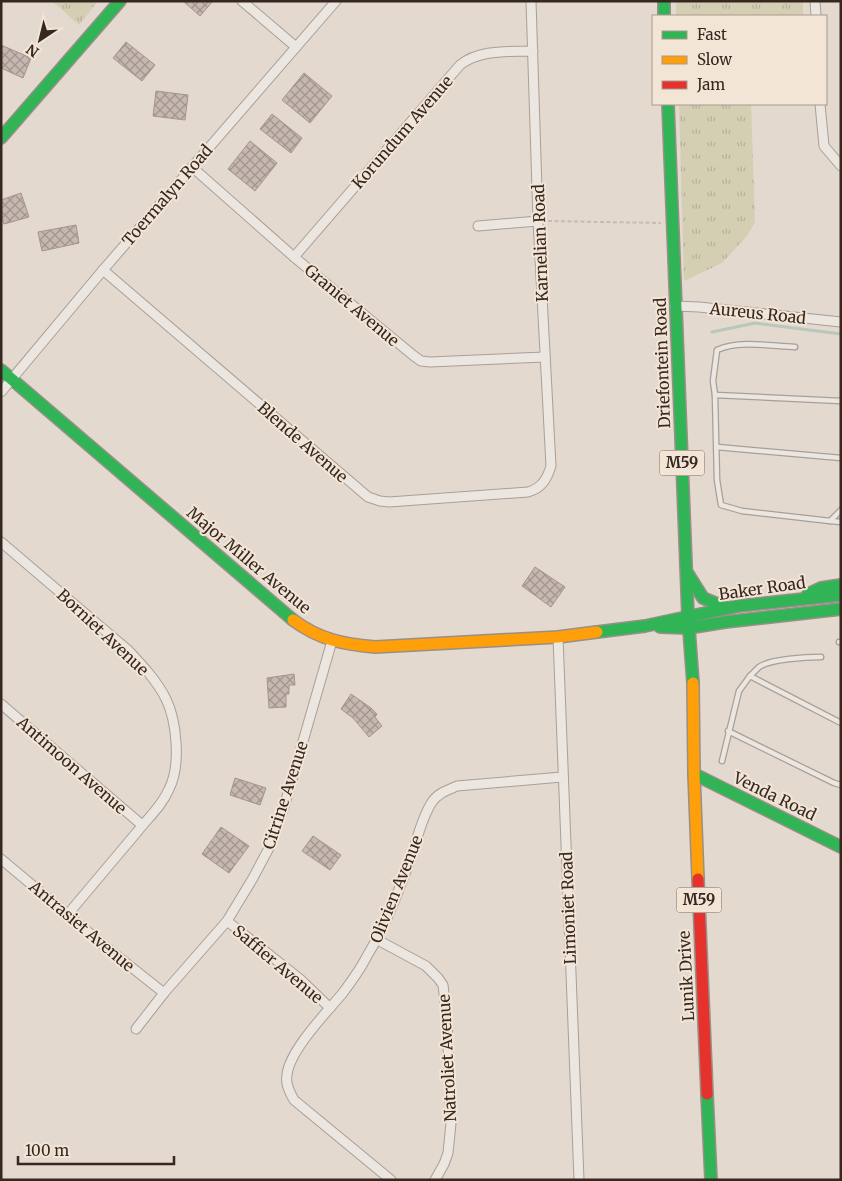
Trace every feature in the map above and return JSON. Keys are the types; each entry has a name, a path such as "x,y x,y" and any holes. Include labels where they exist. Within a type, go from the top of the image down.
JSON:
{"main road":[{"path":"1,138 120,1"},
{"path":"664,1 664,15"},
{"name":"Driefontein Road","path":"668,105 688,622"},
{"name":"Major Miller Avenue","path":"1,370 294,621 307,630 332,641 375,647 425,645 558,637 688,622"},
{"path":"687,573 703,598 726,608"},
{"path":"799,599 821,588 841,585"},
{"name":"Baker Road","path":"688,622 726,608 841,594"},
{"name":"Baker Road","path":"688,622 725,622 841,609"},
{"name":"Lunik Drive","path":"688,622 694,705 694,774 711,1180"},
{"name":"Venda Road","path":"694,774 841,847"}],"street":[{"path":"242,1 296,47"},
{"name":"Toermalyn Road","path":"1,392 103,270 336,1"},
{"name":"Karnelian Road","path":"531,1 538,221 550,466 544,483"},
{"path":"815,1 816,15"},
{"name":"Korundum Avenue","path":"294,257 460,66 473,57 504,52 533,51"},
{"path":"820,105 824,146 841,166"},
{"name":"Graniet Avenue","path":"192,167 294,257 422,361 443,362 545,357"},
{"path":"478,226 538,221"},
{"name":"Blende Avenue","path":"103,270 368,497 389,502 528,492 544,483"},
{"name":"Aureus Road","path":"675,306 841,322"},
{"name":"Borniet Avenue","path":"1,542 129,651 152,677 167,701 172,720 176,763 174,778 163,800 68,914"},
{"name":"Limoniet Road","path":"558,637 579,1180"},
{"name":"Citrine Avenue","path":"136,1029 164,993 226,921 253,878 284,807 332,641"},
{"name":"Antimoon Avenue","path":"1,704 142,825"},
{"name":"Olivien Avenue","path":"391,1180 294,1100 288,1087 286,1075 292,1059 356,975 376,939 401,886 430,804 445,791 457,786 562,777"},
{"name":"Antrasiet Avenue","path":"1,859 164,993"},
{"name":"Saffier Avenue","path":"226,921 300,979 330,1008"},
{"name":"Natroliet Avenue","path":"376,939 426,966 443,986 447,1020 451,1123 448,1153 435,1180"}],"lane":[{"path":"795,347 743,344 727,346 716,350 713,380 717,480 721,504 742,511 841,522"},
{"path":"715,395 841,401"},
{"path":"717,447 841,458"},
{"path":"830,521 841,510"},
{"path":"722,761 738,691 750,676 759,667 766,664 806,656 821,657"},
{"path":"750,676 841,723"},
{"path":"728,731 841,785"}],"path":[{"path":"538,221 673,223"}],"green space":[{"path":"52,1 98,1 79,25"},
{"path":"676,1 803,1 803,15 676,15"},
{"path":"679,105 751,105 755,222 747,236 722,263 684,281"}],"building":[{"path":"183,1 213,1 200,16"},
{"path":"126,42 155,65 142,81 113,58"},
{"path":"1,45 31,58 23,78 1,68"},
{"path":"304,73 332,96 310,123 282,100"},
{"path":"156,91 188,95 185,120 153,116"},
{"path":"272,114 302,138 291,153 260,129"},
{"path":"250,141 277,163 255,191 228,169"},
{"path":"21,193 29,217 4,224 1,215 1,200"},
{"path":"76,225 79,243 42,251 38,232"},
{"path":"535,567 565,587 551,607 522,586"},
{"path":"294,674 295,685 289,685 289,694 286,694 286,707 269,708 267,678"},
{"path":"351,694 377,714 375,717 382,726 369,737 353,718 341,709"},
{"path":"235,778 266,788 260,805 230,795"},
{"path":"221,827 249,846 229,873 202,854"},
{"path":"313,836 341,855 330,870 302,851"}],"waterway":[{"path":"712,332 755,323 841,334"}],"traffic: fast":[{"path":"1,138 120,1"},
{"path":"664,1 664,15"},
{"path":"668,105 688,616 693,683"},
{"path":"1,370 293,620"},
{"path":"688,574 703,598 727,608"},
{"path":"808,594 821,588 841,585"},
{"path":"597,632 645,626 738,606 841,595"},
{"path":"660,627 688,628 841,609"},
{"path":"694,774 841,847"},
{"path":"707,1094 711,1180"}],"traffic: slow":[{"path":"293,620 322,637 375,647 558,637 597,632"},
{"path":"693,683 698,879"}],"traffic: jam":[{"path":"698,879 707,1094"}]}
